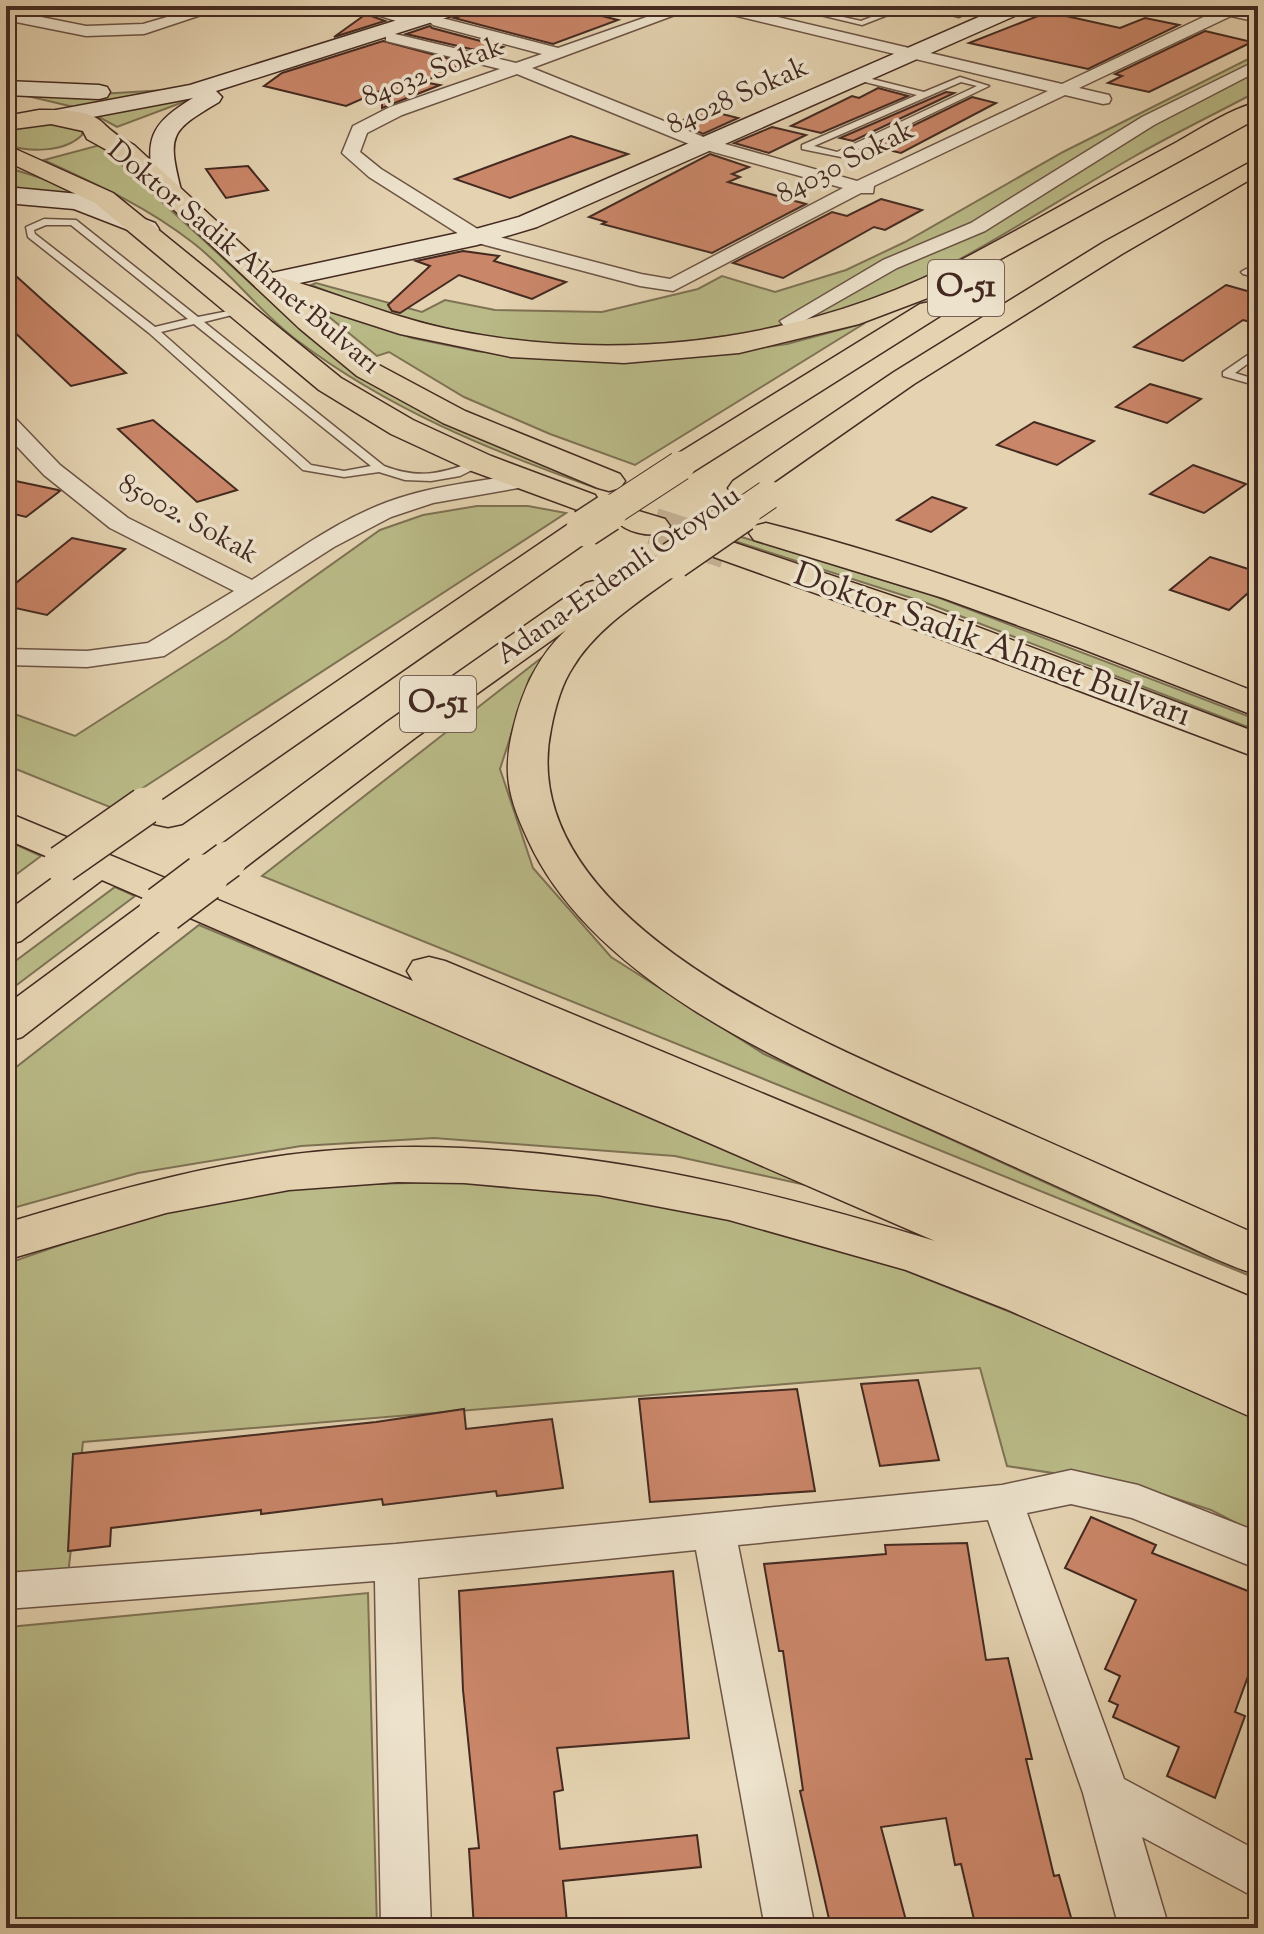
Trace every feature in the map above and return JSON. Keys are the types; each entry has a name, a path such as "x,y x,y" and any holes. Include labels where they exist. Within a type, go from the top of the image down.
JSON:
{"main road":[{"path":"6,123 56,117 194,91 463,6"},
{"path":"8,155 66,151 84,144 95,134 136,126 211,97 490,6"},
{"path":"968,10 1014,9"},
{"name":"84028 Sokak","path":"267,282 477,237 528,222 1014,9"},
{"path":"6,88 80,93 166,88 271,67"},
{"path":"168,190 158,149 162,133 183,114 211,97"},
{"path":"6,100 56,117"},
{"path":"267,282 400,326 540,351 610,353 738,346 827,327 900,300 978,263 1258,109"},
{"name":"Doktor Sadık Ahmet Bulvarı","path":"56,117 85,122 94,127 95,134 125,150 367,370 454,417 609,481"},
{"name":"Adana-Erdemli Otoyolu","path":"74,868 156,811 285,709 406,649 584,515 680,466 822,375 990,274 1258,122"},
{"name":"Doktor Sadık Ahmet Bulvarı","path":"8,155 104,198 146,229 330,384 402,427 524,480 584,515"},
{"name":"Adana-Erdemli Otoyolu","path":"756,491 917,370 1113,248 1258,165"},
{"path":"1258,178 1144,245 756,491 659,527 589,626 551,671 527,744 530,800 551,852 608,923 689,988 805,1053 1258,1256"},
{"path":"6,195 79,202 146,229"},
{"name":"Adana-Erdemli Otoyolu","path":"6,1027 401,730 659,527"},
{"name":"Doktor Sadık Ahmet Bulvarı","path":"1258,706 1093,640 969,596 737,539 923,619 1258,746"},
{"path":"6,795 627,1053 1258,1322"},
{"path":"6,824 1258,1358"},
{"path":"6,904 74,868"},
{"path":"6,932 74,868"},
{"path":"6,1242 123,1204 222,1184 330,1168 456,1165 575,1175 681,1190 769,1210 943,1263 1258,1399"}],"street":[{"path":"6,15 86,31 144,29 221,6"},
{"path":"356,6 415,22"},
{"name":"84032 Sokak","path":"477,237 375,173 351,153 359,130 396,111 692,6"},
{"path":"712,6 1103,99"},
{"path":"1207,6 1258,17"},
{"name":"84030 Sokak","path":"477,237 640,280 673,285 858,187 1229,11"},
{"path":"438,22 557,53"},
{"path":"391,38 517,68 705,144 879,192"},
{"path":"790,321 890,264 978,227 1148,121 1258,65"},
{"name":"85002. Sokak","path":"6,422 52,470 119,523 253,590"},
{"path":"253,590 419,488 524,480"},
{"name":"85002. Sokak","path":"6,657 87,659 155,650 253,590"},
{"path":"6,1591 396,1562 714,1531 1002,1502 1071,1487 1138,1502 1258,1551"},
{"path":"1002,1502 1106,1793 1144,1928"},
{"path":"714,1531 790,1928"},
{"path":"396,1562 406,1928"},
{"path":"1106,1793 1258,1876"}],"lane":[{"path":"816,13 862,23 907,6"},
{"path":"924,6 968,10"},
{"path":"856,77 924,94 960,79 985,86 838,155 805,147 924,94"},
{"path":"380,468 344,474 307,468 153,331 31,235 29,229 44,222 73,222 380,468 419,488 480,463"},
{"path":"1246,272 1258,275"},
{"path":"153,331 240,310"},
{"path":"1258,351 1227,374 1258,383"}],"green space":[{"path":"476,6 202,95 117,127 97,116"},
{"path":"1258,54 1258,91 1150,148 920,280 850,312 811,323 675,343 569,345 466,333 415,321 311,285 316,283 422,312 445,300 495,310 602,312 698,289 722,276 775,292 846,270 905,242 1063,152"},
{"path":"166,90 78,108 6,91 83,95"},
{"path":"45,122 82,131 82,135 56,148 25,149 6,145 6,131 9,129"},
{"path":"100,145 309,337 367,378 605,482 596,488 479,443 404,408 298,341 206,253 175,229 120,196 44,160"},
{"path":"6,167 63,185 85,198 6,191"},
{"path":"312,303 412,338 476,351 544,358 714,354 787,344 865,323 635,465 550,434 464,397 389,352 377,356"},
{"path":"477,506 528,506 566,513 112,808 6,765 6,711 75,736 228,638 380,530 423,515"},
{"path":"735,535 932,595 1258,720 1258,731 924,602 728,539"},
{"path":"545,655 529,679 500,769 533,868 611,957 764,1054 1248,1275 262,876"},
{"path":"6,840 41,856 6,882"},
{"path":"115,887 135,896 6,993 6,968"},
{"path":"199,925 837,1192 675,1156 434,1138 301,1146 138,1173 6,1210 6,1075"},
{"path":"479,1182 661,1201 854,1250 1214,1393 1258,1415 1258,1534 1211,1510 1137,1486 1007,1466 980,1368 83,1442 68,1575 6,1579 6,1264 151,1217 241,1196 330,1186"},
{"path":"368,1593 377,1928 6,1928 6,1656 9,1627"}],"building":[{"path":"476,6 562,6 618,20 553,44 454,18 471,13"},
{"path":"1048,12 1120,28 1145,18 1179,25 1088,69 969,43"},
{"path":"366,14 385,21 334,37"},
{"path":"430,26 503,47 488,53 406,34"},
{"path":"1205,31 1252,42 1149,92 1108,83 1122,76 1115,74"},
{"path":"383,41 465,63 423,82 440,85 382,108 382,90 346,106 264,86 282,73"},
{"path":"878,88 908,96 821,133 791,126 852,96 859,98"},
{"path":"946,92 954,93 853,141 840,138"},
{"path":"972,97 996,103 901,153 871,146"},
{"path":"706,110 738,118 703,134 685,126 683,120"},
{"path":"772,127 806,135 769,153 734,143"},
{"path":"571,136 628,154 510,198 455,179"},
{"path":"710,154 749,167 732,174 740,177 728,182 806,204 712,253 602,224 606,222 589,217"},
{"path":"248,166 268,190 226,198 206,169"},
{"path":"881,199 922,210 885,230 874,227 783,278 733,263 832,212 847,216"},
{"path":"463,251 499,256 494,261 566,282 532,299 459,275 400,313 392,311 388,305 430,266 416,261"},
{"path":"6,267 126,373 71,386 6,324"},
{"path":"1226,285 1258,294 1258,324 1243,320 1183,361 1134,347"},
{"path":"1150,384 1201,399 1167,423 1116,407"},
{"path":"153,420 237,490 197,502 118,429"},
{"path":"1034,422 1094,441 1057,465 997,445"},
{"path":"1193,465 1246,484 1204,513 1150,494"},
{"path":"6,479 60,491 26,517 6,512"},
{"path":"932,497 966,508 931,532 897,520"},
{"path":"72,538 125,549 47,615 6,606 6,591"},
{"path":"1210,557 1258,572 1258,584 1229,610 1170,590"},
{"path":"918,1380 939,1460 880,1466 861,1384"},
{"path":"797,1389 815,1491 650,1502 639,1399"},
{"path":"464,1409 466,1429 552,1419 563,1488 497,1496 496,1491 383,1505 382,1499 111,1528 110,1546 68,1551 73,1454 376,1422"},
{"path":"1091,1517 1156,1545 1152,1553 1258,1595 1258,1649 1235,1712 1245,1716 1215,1798 1167,1776 1179,1747 1113,1717 1118,1705 1109,1701 1120,1676 1105,1669 1136,1600 1065,1568"},
{"path":"967,1543 986,1660 1008,1658 1032,1759 1026,1759 1054,1876 1059,1875 1074,1928 976,1928 961,1864 955,1865 946,1818 881,1827 908,1928 831,1928 800,1791 803,1790 783,1651 779,1651 764,1564 886,1554 885,1545"},
{"path":"673,1571 689,1738 557,1748 563,1790 554,1792 560,1849 697,1835 701,1867 563,1881 567,1923 524,1928 474,1928 469,1849 479,1848 463,1690 459,1591"}],"tunnel":[{"path":"653,526 726,550"}]}
